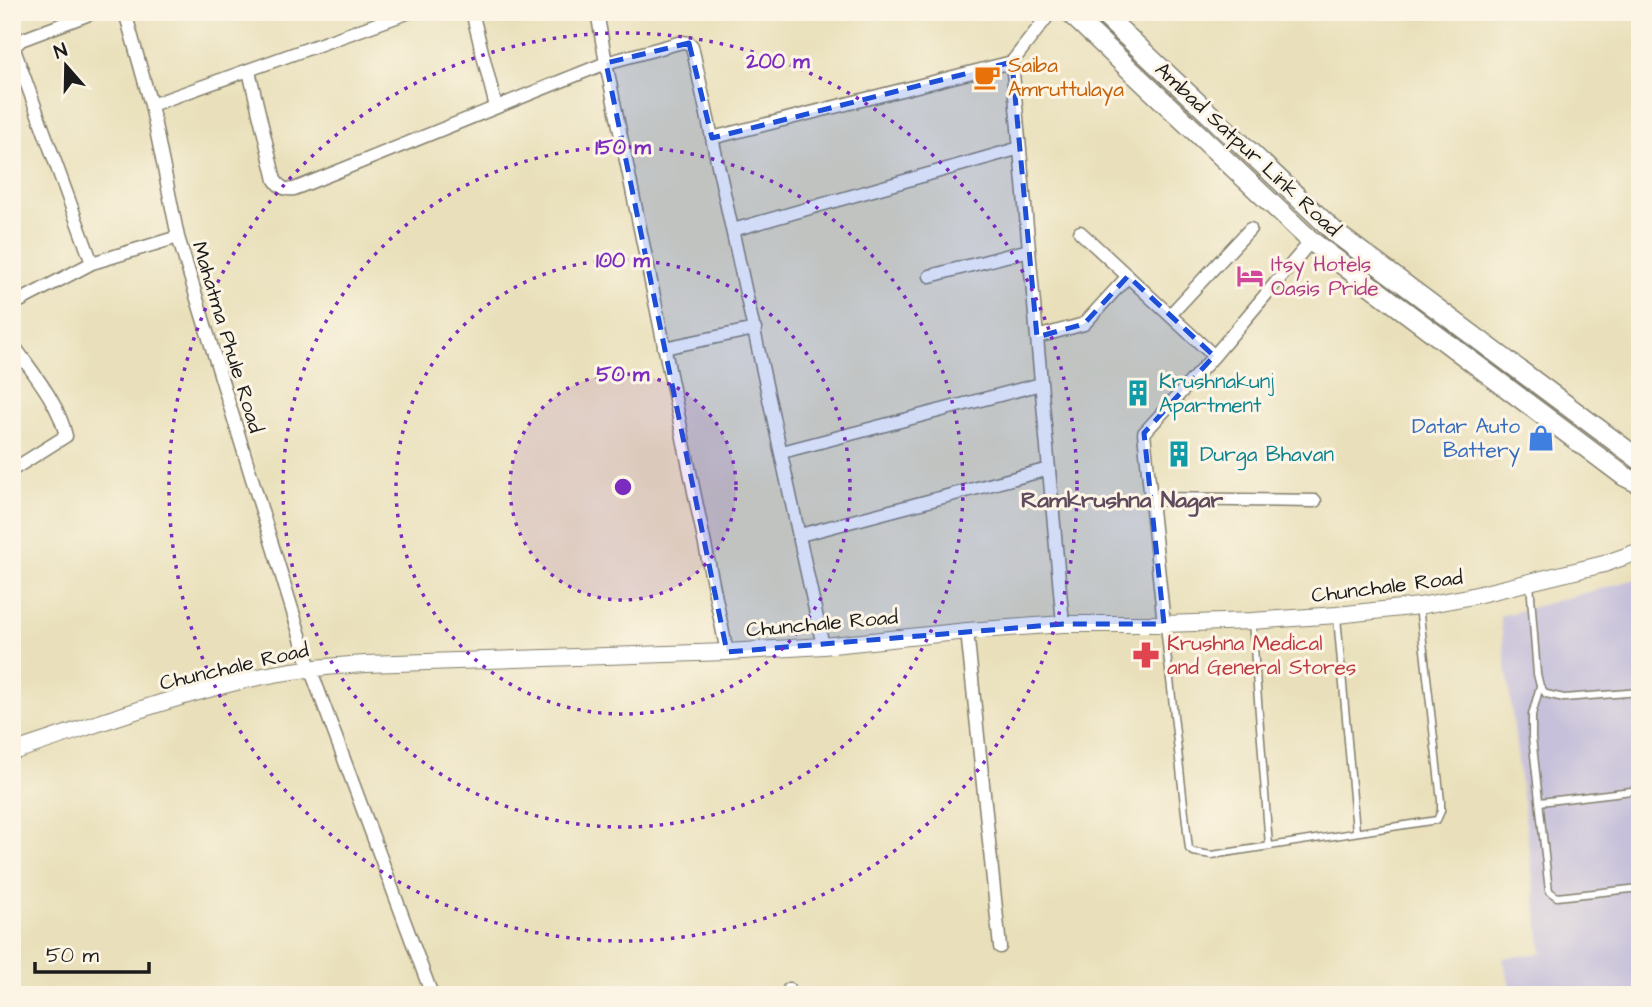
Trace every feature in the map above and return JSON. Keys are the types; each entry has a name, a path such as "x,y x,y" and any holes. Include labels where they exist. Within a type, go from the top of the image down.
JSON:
{"main road":[{"name":"Ambad Satpur Link Road","path":"1069,12 1311,241 1498,383 1624,476 1640,484"},
{"name":"Ambad Satpur Link Road","path":"1101,12 1337,234 1640,460"}],"street":[{"path":"92,263 13,49 21,40 95,12"},
{"name":"Mahatma Phule Road","path":"125,12 151,105 178,237 310,668 432,995"},
{"path":"151,105 410,12"},
{"path":"472,12 496,107"},
{"path":"597,12 727,652"},
{"path":"712,138 1012,62 1051,12"},
{"path":"249,71 275,180 287,190 606,63 682,42 692,46 823,646"},
{"path":"1012,62 1063,624"},
{"path":"733,230 1020,148"},
{"path":"1170,315 1250,229"},
{"path":"1080,232 1214,356"},
{"path":"12,305 92,263 178,237"},
{"path":"1164,624 1144,433 1214,356 1311,241"},
{"path":"930,276 1029,250"},
{"path":"1037,337 1084,324 1128,276"},
{"path":"664,348 755,329"},
{"path":"12,343 49,396 63,422 66,436 12,470"},
{"path":"782,452 1041,384"},
{"path":"800,535 1049,469"},
{"path":"1151,499 1315,501"},
{"name":"Chunchale Road","path":"12,752 211,689 310,668 727,652 1063,624 1164,624 1337,615 1419,606 1468,597 1604,564 1640,551"},
{"path":"967,631 1000,947"}],"lane":[{"path":"1530,583 1537,674 1540,686 1546,694 1564,698 1640,692"},
{"path":"1164,624 1188,849 1212,855 1437,820 1441,801 1419,606"},
{"path":"1337,615 1356,831"},
{"path":"1252,621 1269,846"},
{"path":"1540,686 1532,715 1532,737 1548,887 1557,897 1640,888"},
{"path":"1540,802 1640,790"}],"highlighted area":[{"path":"689,43 712,138 1012,62 1037,337 1084,324 1128,276 1214,356 1144,433 1164,624 1063,624 727,652 606,63"}],"shaded area":[{"path":"1640,578 1638,995 1512,995 1503,958 1542,953 1500,616"}],"place":[{"name":"Saiba Amruttulaya","path":"987,77"},
{"name":"Itsy Hotels Oasis Pride","path":"1250,276"},
{"name":"Krushnakunj Apartment","path":"1138,393"},
{"name":"Datar Auto Battery","path":"1541,438"},
{"name":"Durga Bhavan","path":"1179,454"},
{"name":"Krushna Medical and General Stores","path":"1146,655"}],"district":[{"name":"Ramkrushna Nagar","path":"1122,499"}]}
